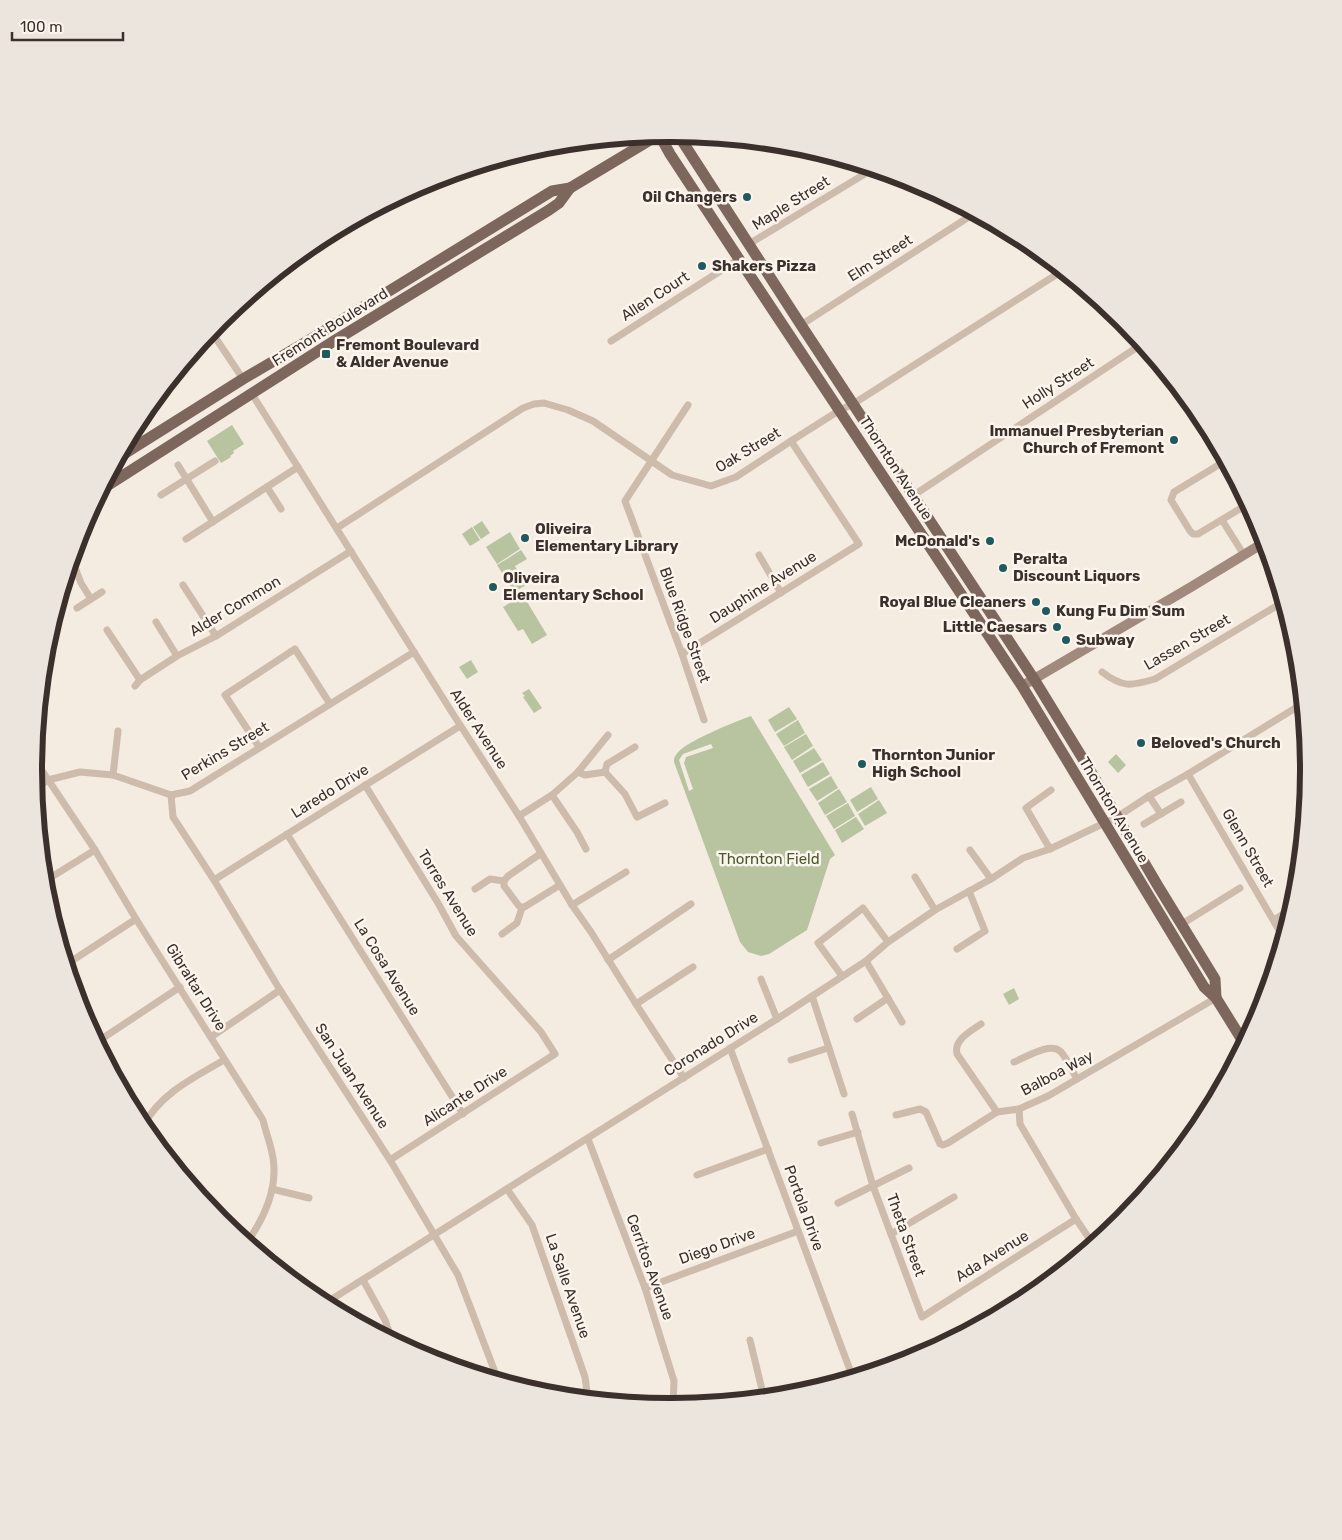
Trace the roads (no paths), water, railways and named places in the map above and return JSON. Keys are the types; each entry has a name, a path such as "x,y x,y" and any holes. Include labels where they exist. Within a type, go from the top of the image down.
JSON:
{"main road":[{"name":"Thornton Avenue","path":"664,142 674,160 739,259 1022,686 1204,987 1216,998 1240,1037"},
{"name":"Thornton Avenue","path":"683,142 1034,679 1216,979 1216,998"},
{"name":"Fremont Boulevard","path":"131,450 552,190 570,188 646,143"},
{"name":"Fremont Boulevard","path":"112,482 334,341 560,203 570,188"},
{"path":"1022,686 1258,546"}],"street":[{"name":"Maple Street","path":"749,244 865,173"},
{"name":"Elm Street","path":"801,325 968,217"},
{"name":"Allen Court","path":"611,341 739,259"},
{"name":"Oak Street","path":"336,528 523,408 534,404 544,403 568,410 594,421 672,474 711,486 736,477 791,440 853,404 1057,274"},
{"path":"216,338 243,379"},
{"name":"Holly Street","path":"914,495 1136,348"},
{"name":"Alder Avenue","path":"252,394 460,726 519,816 540,854 684,1078"},
{"path":"652,461 688,405"},
{"name":"Dauphine Avenue","path":"682,654 859,544 791,440"},
{"path":"161,495 215,461"},
{"name":"Blue Ridge Street","path":"652,461 625,501 682,654 704,720"},
{"path":"1220,464 1174,492 1171,500 1193,534 1198,534 1242,508"},
{"path":"178,465 213,522"},
{"path":"186,539 298,467"},
{"path":"267,487 281,509"},
{"path":"1222,520 1244,555"},
{"name":"Alder Common","path":"108,630 137,683 177,656 216,636 351,551"},
{"path":"759,555 781,593"},
{"path":"76,569 81,583 91,599"},
{"path":"182,585 216,636"},
{"path":"76,608 102,592"},
{"name":"Lassen Street","path":"1102,672 1113,680 1132,685 1155,679 1277,605"},
{"path":"156,622 177,656"},
{"path":"259,747 225,695 295,649 330,704"},
{"name":"Perkins Street","path":"43,784 48,780 80,772 113,775 171,795 190,791 414,652"},
{"name":"Coronado Drive","path":"332,1299 777,1019 866,961 888,942 935,910 992,879 1023,858 1050,849 1117,817 1296,708"},
{"name":"Laredo Drive","path":"214,880 460,726"},
{"path":"113,775 118,731"},
{"path":"519,816 552,795 578,772 608,735"},
{"path":"635,747 607,764 606,772 625,794 638,817 665,803"},
{"name":"Gibraltar Drive","path":"42,771 95,850 136,919 263,1120 273,1158 274,1174 272,1189 262,1220 251,1237"},
{"path":"578,772 585,775 606,772"},
{"name":"Glenn Street","path":"1188,774 1279,929"},
{"name":"Torres Avenue","path":"365,786 438,903 456,936 540,1032 555,1054"},
{"path":"1050,849 1026,808 1051,790"},
{"name":"San Juan Avenue","path":"171,795 173,817 214,880 280,990 436,1234 458,1275 495,1373"},
{"path":"552,795 586,849"},
{"path":"1149,796 1160,814"},
{"path":"1144,824 1180,802"},
{"name":"La Cosa Avenue","path":"287,834 463,1114"},
{"path":"52,877 95,850"},
{"path":"970,850 992,879"},
{"path":"522,908 518,906 504,886 504,881 508,876 540,854"},
{"path":"572,904 626,872"},
{"path":"916,877 935,910"},
{"path":"475,890 490,879 504,881"},
{"path":"502,934 518,923 522,908 560,885"},
{"path":"1182,924 1240,888"},
{"path":"957,949 985,931 969,891"},
{"path":"608,960 691,904"},
{"path":"842,976 818,943 863,908 888,942"},
{"path":"1274,920 1282,915"},
{"path":"72,960 136,919"},
{"path":"866,961 902,1022"},
{"path":"636,1004 694,967"},
{"path":"761,979 777,1019"},
{"path":"103,1038 180,987"},
{"path":"211,1036 280,990"},
{"path":"812,996 844,1094"},
{"path":"857,1019 888,998"},
{"name":"Balboa Way","path":"1089,1239 1076,1220 1020,1124 1019,1109 1048,1096 1216,998"},
{"path":"981,1024 957,1043 955,1048 957,1054 997,1112"},
{"name":"Portola Drive","path":"730,1048 851,1372"},
{"path":"791,1060 828,1048"},
{"path":"1014,1062 1045,1048 1053,1048 1060,1051 1077,1078"},
{"name":"Alicante Drive","path":"390,1160 555,1054"},
{"path":"148,1118 153,1109 179,1086 224,1060"},
{"path":"896,1114 920,1109 926,1112 940,1144 943,1145 948,1144 997,1112 1019,1109"},
{"name":"Theta Street","path":"852,1114 873,1186 922,1317"},
{"path":"821,1143 858,1132"},
{"name":"Cerritos Avenue","path":"588,1139 645,1288 674,1381 674,1398"},
{"path":"697,1175 768,1149"},
{"path":"838,1203 910,1168"},
{"path":"272,1189 309,1198"},
{"name":"La Salle Avenue","path":"507,1189 532,1225 586,1377 587,1393"},
{"path":"891,1234 954,1197"},
{"name":"Ada Avenue","path":"922,1317 1076,1220"},
{"name":"Diego Drive","path":"645,1288 798,1231"},
{"path":"363,1280 385,1320 389,1332"},
{"path":"750,1340 762,1391"}],"place":[{"name":"Oil Changers","path":"747,197"},
{"name":"Shakers Pizza","path":"702,266"},
{"name":"Fremont Boulevard & Alder Avenue","path":"326,354"},
{"name":"Immanuel Presbyterian Church of Fremont","path":"1174,440"},
{"name":"Oliveira Elementary Library","path":"525,538"},
{"name":"McDonald's","path":"990,541"},
{"name":"Peralta Discount Liquors","path":"1003,568"},
{"name":"Oliveira Elementary School","path":"493,587"},
{"name":"Royal Blue Cleaners","path":"1036,602"},
{"name":"Kung Fu Dim Sum","path":"1046,611"},
{"name":"Little Caesars","path":"1057,627"},
{"name":"Subway","path":"1066,640"},
{"name":"Beloved's Church","path":"1141,743"},
{"name":"Thornton Junior High School","path":"862,764"}],"park label":[{"name":"Thornton Field","path":"769,859"}]}
